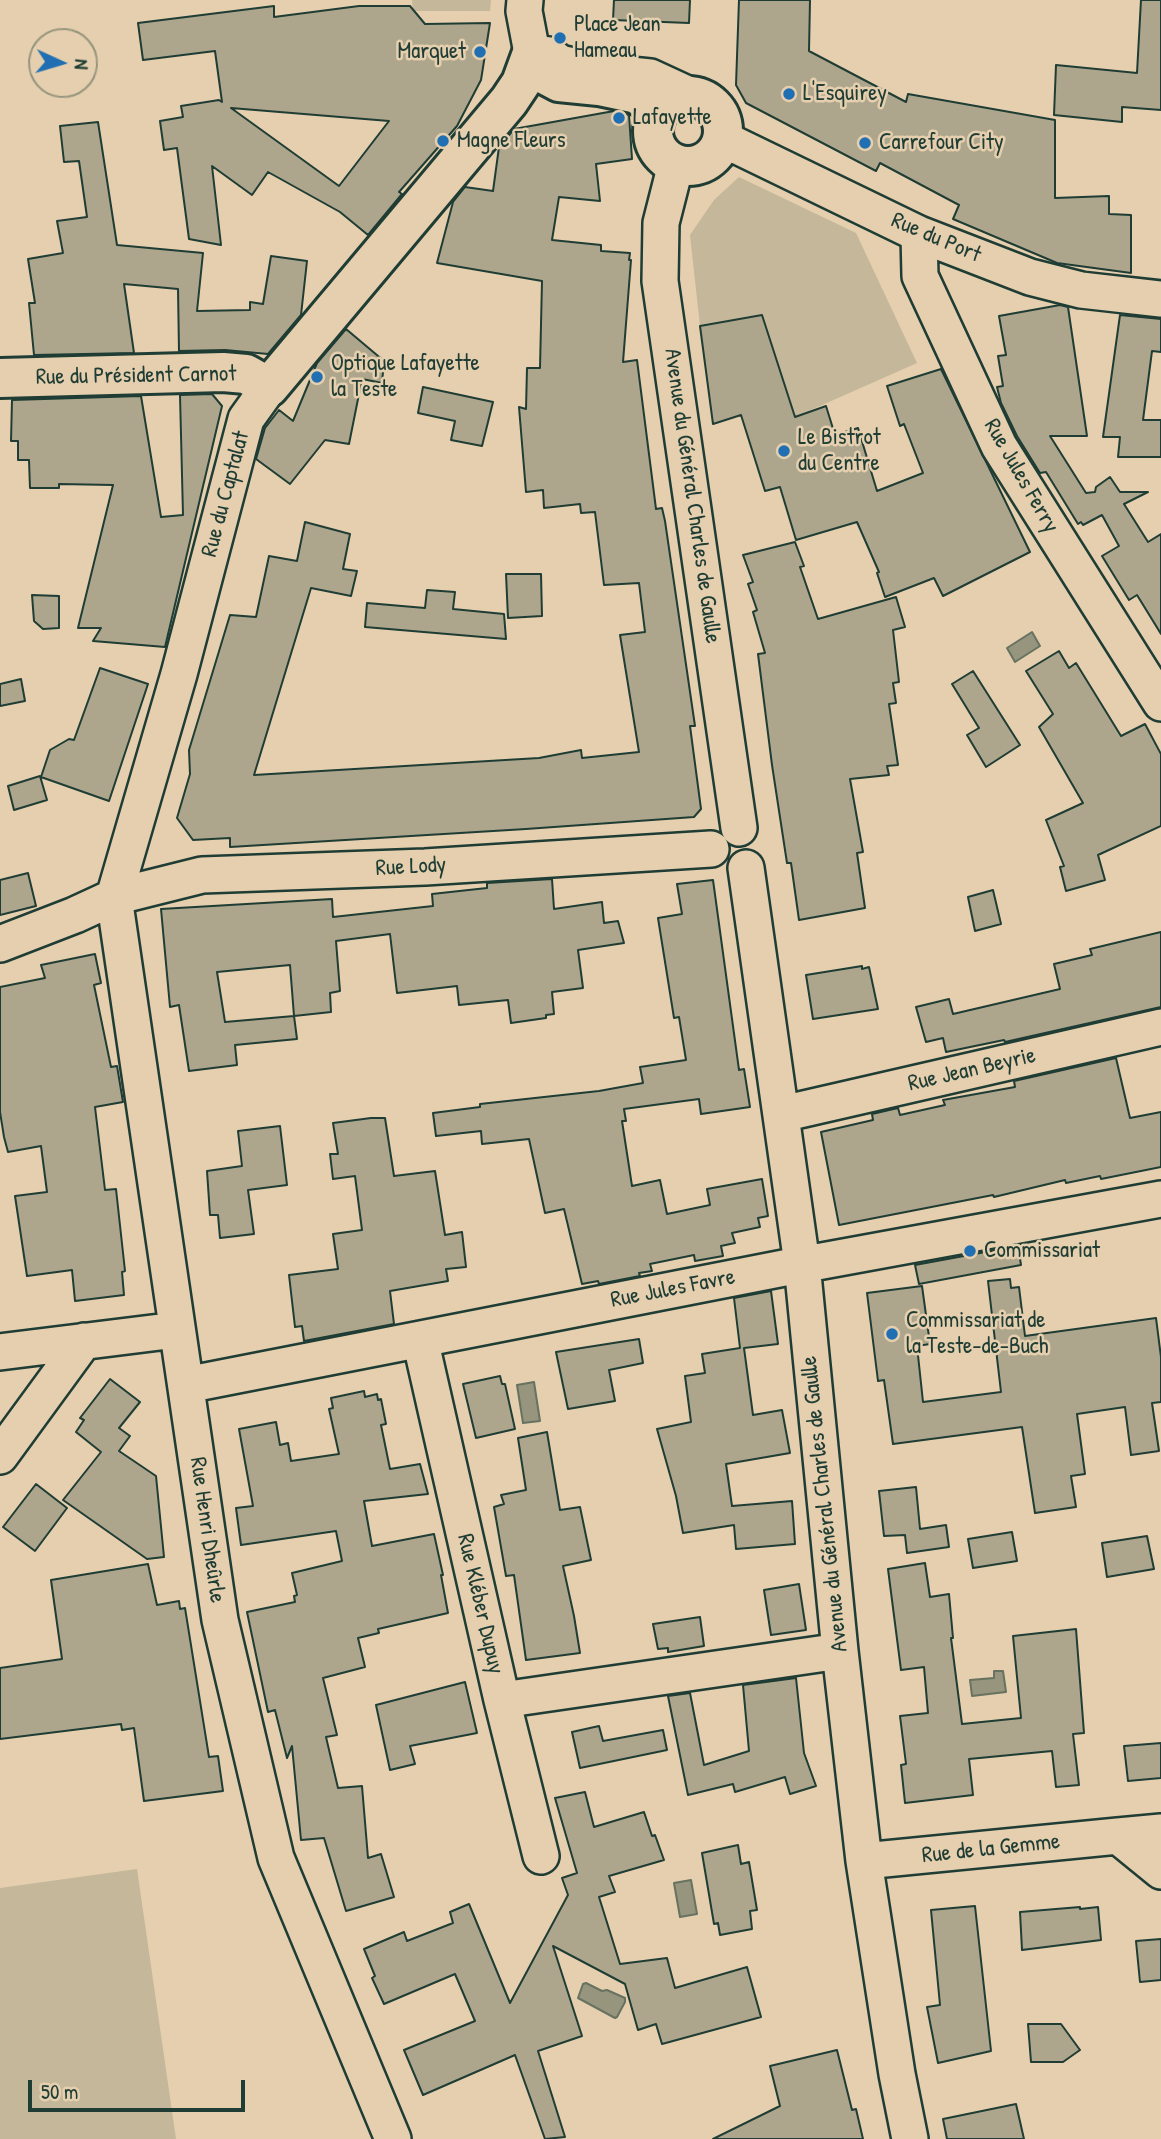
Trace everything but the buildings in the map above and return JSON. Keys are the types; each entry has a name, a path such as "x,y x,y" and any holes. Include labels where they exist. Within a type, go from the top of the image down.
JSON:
{"main road":[{"path":"532,53 544,74 559,82 599,86 637,94 647,99 674,102 699,97 716,109 723,129 723,139 718,150 699,165 688,167 676,164 667,159 654,141 654,119 674,102"},
{"name":"Rue du Captalat","path":"269,387 509,101 521,83 532,53"},
{"name":"Rue du Président Carnot","path":"0,379 223,372 246,374 269,387"}],"street":[{"path":"525,0 524,11 532,53"},
{"name":"Rue du Port","path":"723,139 919,234 1030,277 1081,290 1161,299"},
{"name":"Avenue du Général Charles de Gaulle","path":"676,164 661,223 660,281 739,828"},
{"name":"Rue Jules Ferry","path":"919,234 920,276 999,446 1161,703"},
{"name":"Rue du Captalat","path":"114,897 179,674 246,419 269,387"},
{"path":"739,828 750,834 756,848 751,863 746,868 730,872 714,860 711,849 713,839 723,829 739,828"},
{"name":"Rue Lody","path":"0,944 114,897 202,875 425,867 711,849"},
{"name":"Avenue du Général Charles de Gaulle","path":"746,868 802,1264 839,1651 864,1861 897,2074 910,2139"},
{"name":"Rue Henri Dheûrle","path":"114,897 220,1620 276,1858 393,2139"},
{"name":"Rue Jean Beyrie","path":"782,1114 1161,1027"},
{"name":"Rue Jules Favre","path":"186,1385 802,1264 1161,1199"},
{"path":"0,1352 176,1330"},
{"name":"Rue Kléber Dupuy","path":"420,1339 502,1700 839,1651"},
{"path":"0,1455 84,1341"},
{"path":"502,1700 541,1856"},
{"name":"Rue de la Gemme","path":"864,1861 1161,1832"},
{"path":"1118,1836 1161,1871"}],"shaded area":[{"path":"412,0 491,0 490,11 413,11"},
{"path":"739,177 856,233 917,363 795,417 768,335 700,326 690,235 714,200"},
{"path":"1032,632 1040,646 1015,662 1007,648"},
{"path":"534,1382 540,1421 523,1423 517,1385"},
{"path":"994,1671 1003,1671 1006,1692 972,1696 970,1680 994,1678"},
{"path":"137,1869 176,2139 0,2139 0,1888"},
{"path":"691,1880 697,1914 680,1917 674,1883"},
{"path":"583,1984 625,1998 617,2017 578,1998"}],"place":[{"name":"Place Jean Hameau","path":"560,38"},
{"name":"Marquet","path":"480,52"},
{"name":"L'Esquirey","path":"789,94"},
{"name":"Lafayette","path":"619,118"},
{"name":"Magne Fleurs","path":"443,141"},
{"name":"Carrefour City","path":"865,143"},
{"name":"Optique Lafayette la Teste","path":"317,377"},
{"name":"Le Bistrot du Centre","path":"784,451"},
{"name":"Commissariat","path":"970,1251"},
{"name":"Commissariat de la Teste-de-Buch","path":"892,1334"}]}
